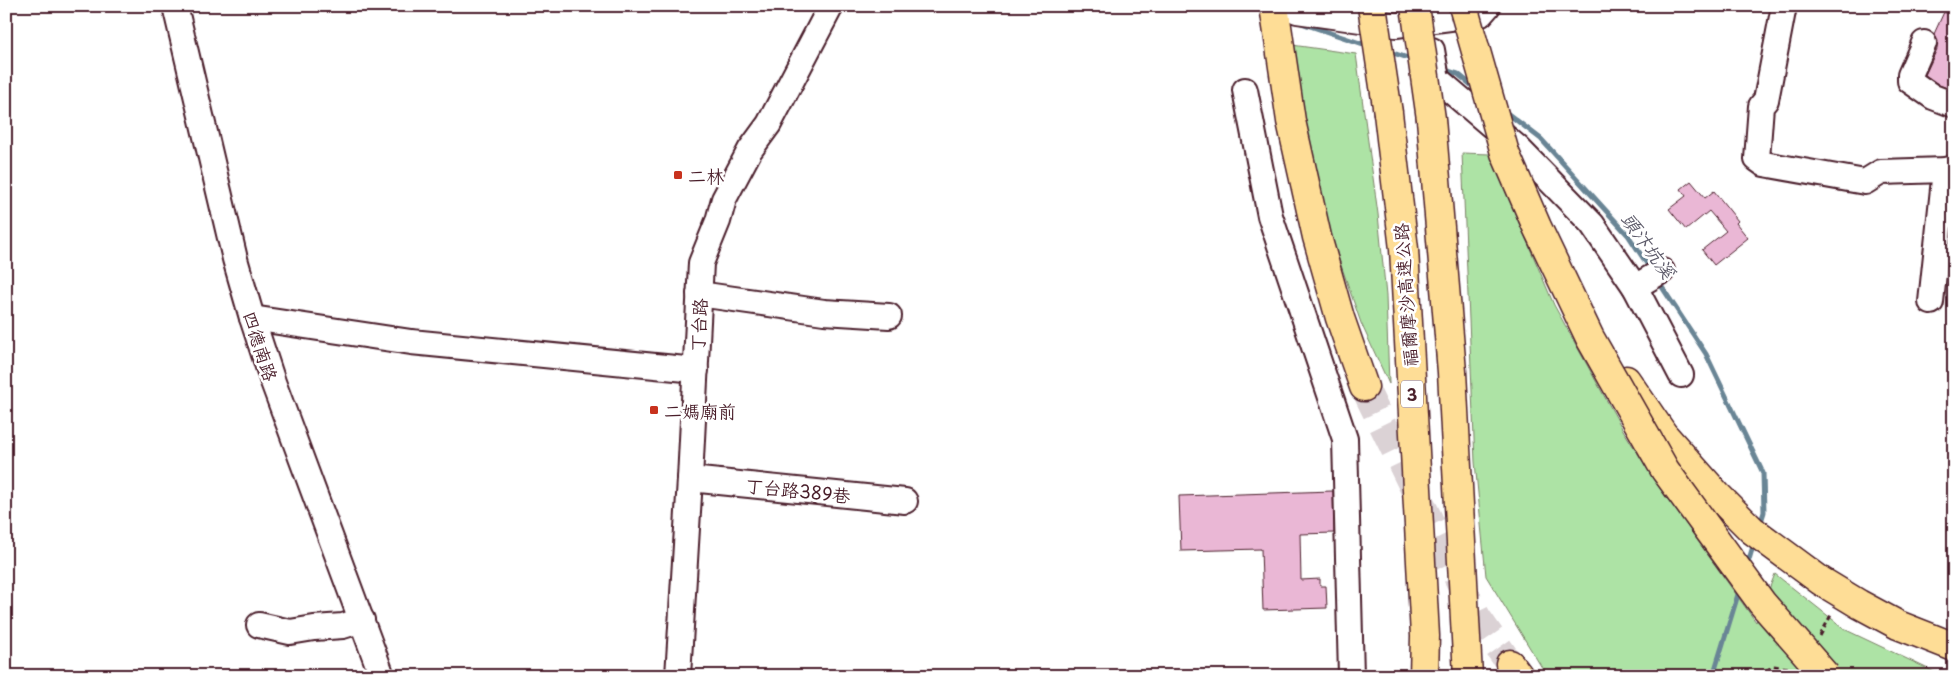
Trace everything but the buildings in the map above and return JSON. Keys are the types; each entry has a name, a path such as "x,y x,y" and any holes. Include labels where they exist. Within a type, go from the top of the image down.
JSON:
{"highway":[{"path":"1274,6 1291,121 1317,237 1340,318 1364,387"},
{"name":"福爾摩沙高速公路","path":"1372,6 1388,113 1404,249 1425,636 1424,676"},
{"path":"1463,6 1505,153 1537,227 1590,338 1665,470 1762,603 1826,676"},
{"path":"1421,14 1452,372 1468,676"},
{"path":"1590,338 1615,366 1664,434 1718,496 1752,530 1821,581 1859,604 1898,625 1954,647"}],"street":[{"name":"四德南路","path":"175,6 234,259 252,318 272,382 382,676"},
{"name":"丁台路","path":"678,676 701,264 718,221 724,199 750,150 769,124 831,6"},
{"path":"1290,6 1296,11 1396,25 1421,14 1481,14 1488,6"},
{"path":"1784,6 1766,100 1761,106 1756,159 1764,164 1865,182 1881,172 1949,169 1947,212 1931,302"},
{"path":"1421,14 1437,79 1519,149 1592,224 1635,288 1681,375"},
{"path":"1924,42 1910,75 1910,82 1933,97 1954,105"},
{"path":"1245,90 1270,216 1345,439 1351,676"},
{"path":"1635,288 1662,271"},
{"path":"699,294 824,312 889,316"},
{"path":"252,318 411,342 696,370"},
{"name":"丁台路389巷","path":"690,479 905,501"},
{"path":"259,625 290,632 343,626 362,620"}],"green space":[{"path":"1292,45 1356,54 1378,214 1386,296 1389,384 1361,323 1332,239 1305,142"},
{"path":"1462,153 1490,154 1554,305 1623,430 1657,484 1756,622 1775,574 1846,630 1943,676 1547,676 1486,576 1475,462"}],"waterway":[{"name":"頭汴坑溪","path":"1301,23 1369,46"},
{"name":"頭汴坑溪","path":"1387,51 1414,60"},
{"name":"頭汴坑溪","path":"1441,69 1458,74 1475,88"},
{"name":"頭汴坑溪","path":"1503,110 1541,139 1628,235 1651,270"},
{"name":"頭汴坑溪","path":"1658,281 1706,354 1763,473 1764,512 1760,525"},
{"name":"頭汴坑溪","path":"1747,566 1754,543"},
{"name":"頭汴坑溪","path":"1713,676 1740,588"}],"tunnel":[{"path":"1364,387 1477,617 1510,664"}],"place":[{"name":"二林","path":"678,175"},
{"name":"二媽廟前","path":"654,410"}]}
